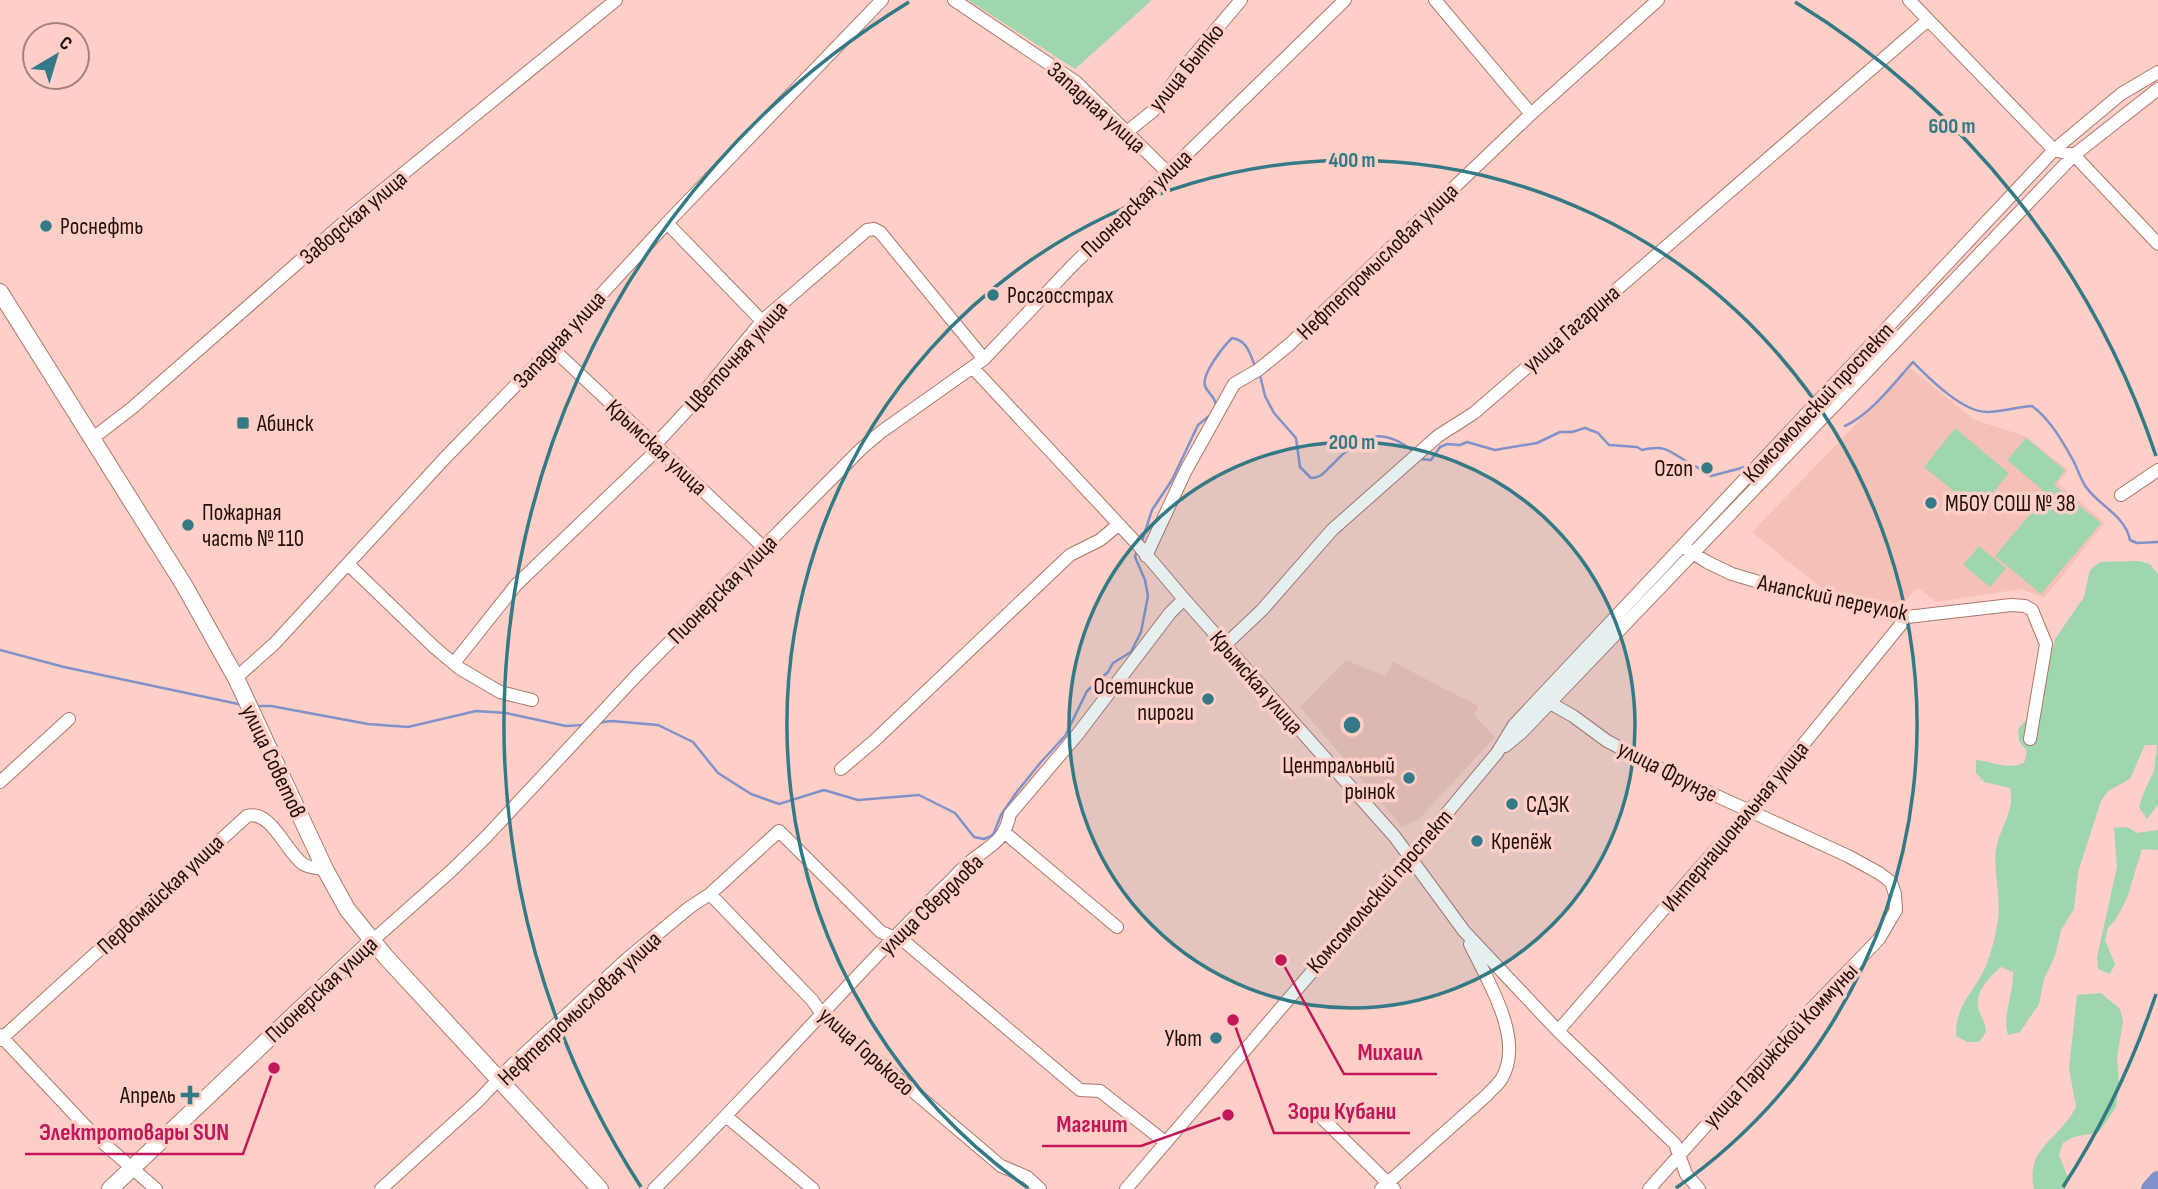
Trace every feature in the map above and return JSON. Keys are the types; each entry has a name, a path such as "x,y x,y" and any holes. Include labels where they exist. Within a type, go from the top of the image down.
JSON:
{"main road":[{"name":"улица Советов","path":"0,292 184,584 236,678 325,869 347,909 372,941 600,1189"},
{"name":"Пионерская улица","path":"110,1189 372,941"}],"street":[{"name":"Заводская улица","path":"93,438 132,408 350,217 616,0"},
{"name":"Западная улица","path":"236,678 275,643 443,459 882,0"},
{"name":"Западная улица","path":"954,0 1076,82 1167,172"},
{"name":"улица Бытко","path":"1128,131 1153,111 1186,65 1241,0"},
{"name":"Пионерская улица","path":"372,941 486,837 636,676 762,547 881,432 984,359 1072,266 1345,0"},
{"path":"1435,0 1531,114"},
{"name":"Нефтепромысловая улица","path":"1146,556 1185,472 1234,384 1258,370 1290,344 1531,114 1658,0"},
{"path":"1909,0 2054,150 2074,155 2158,244"},
{"name":"улица Гагарина","path":"1225,645 1262,610 1332,530 1438,436 1474,413 1928,20"},
{"name":"Комсомольский проспект","path":"1126,1189 1497,754 1550,703 2054,150 2121,94 2158,72"},
{"name":"Комсомольский проспект","path":"1497,754 1514,725 2074,155 2158,89"},
{"path":"667,223 762,321"},
{"name":"Цветочная улица","path":"454,663 516,585 657,447 762,321 867,230 874,229 885,238 984,359"},
{"name":"Крымская улица","path":"552,348 762,547"},
{"name":"Крымская улица","path":"973,368 1139,546 1411,856 1464,930 1558,1031 1675,1144 1686,1174 1699,1189"},
{"path":"2121,495 2158,470"},
{"path":"841,769 1070,555 1100,540 1118,525"},
{"name":"Анапский переулок","path":"1687,550 1732,574 1797,593 1907,617 2011,605 2025,606 2032,610 2046,644 2030,738"},
{"path":"349,565 454,663 500,692 533,700"},
{"name":"улица Свердлова","path":"654,1189 727,1117 893,938 972,860 996,844 1004,832 1010,814 1077,735 1170,613 1184,599"},
{"name":"Интернациональная улица","path":"1558,1031 1749,811 1907,617"},
{"name":"улица Фрунзе","path":"1550,703 1607,741 1682,780 1879,873 1891,882 1895,894"},
{"path":"0,782 69,719"},
{"name":"Первомайская улица","path":"1,1038 247,816 265,819 303,864 325,869"},
{"name":"Нефтепромысловая улица","path":"381,1189 627,960 690,907 710,894 779,831 881,932 893,938"},
{"path":"1004,832 1117,926"},
{"name":"улица Горького","path":"710,894 822,1014 1001,1166 1027,1177 1040,1189"},
{"name":"улица Парижской Коммуны","path":"1649,1189 1879,939 1896,910 1895,894"},
{"path":"1321,1117 1388,1187 1502,1078 1510,1047 1505,1021 1464,930"},
{"path":"893,938 905,942 1080,1090 1100,1091 1165,1142"},
{"path":"1,1038 93,1134 156,1189"},
{"path":"727,1117 813,1189"},
{"path":"132,1168 143,1189"}],"shaded area":[{"name":"МБОУ СОШ № 38","path":"1910,368 1975,420 2025,436 2068,470 2058,483 2105,523 2044,598 2021,589 1936,602 1918,588 1903,603 1854,601 1830,595 1752,532"},
{"name":"Центральный рынок","path":"1346,660 1385,676 1393,662 1478,706 1474,715 1495,737 1419,819 1402,827 1300,707"}],"green space":[{"path":"968,0 1152,0 1075,69"},
{"path":"1955,428 2009,473 1978,511 1924,467"},
{"path":"2026,438 2065,470 2054,485 2101,523 2041,594 1995,556 2047,494 2007,460"},
{"path":"1979,546 2006,568 1990,587 1963,565"},
{"path":"2138,561 2150,564 2158,574 2158,805 2147,819 2139,807 2154,771 2157,745 2145,745 2130,779 2108,791 2101,801 2078,872 2074,909 2061,930 2055,956 2044,979 2039,1004 2020,1032 2008,1035 2006,1020 2013,972 2001,967 1987,981 1978,998 1986,1032 1979,1042 1967,1042 1956,1036 1958,1016 1985,967 1995,938 1999,905 1995,863 1997,844 2011,803 2010,788 1984,782 1976,773 1976,760 2006,766 2024,763 2027,751 2019,741 2018,729 2040,705 2055,639 2084,597 2090,570 2100,562"},
{"path":"2127,827 2137,833 2158,830 2158,850 2142,849 2127,898 2108,928 2105,940 2115,964 2110,974 2098,969 2097,957 2117,867 2114,828"},
{"path":"2101,993 2120,1009 2123,1021 2117,1058 2119,1083 2116,1107 2099,1132 2074,1137 2063,1143 2059,1155 2068,1178 2065,1189 2034,1189 2033,1175 2039,1153 2076,1107 2069,1068 2077,995"}],"waterway":[{"path":"1216,405 1205,386 1206,375 1232,338 1245,345 1255,366"},
{"path":"1845,426 1873,406 1913,362 1947,393 1977,411 1992,412 2032,406 2056,431 2086,487 2123,524 2130,540 2137,543 2158,542"},
{"path":"1260,375 1265,396 1274,413 1296,438 1300,467 1311,478 1321,475 1352,446 1371,437 1391,438 1414,452"},
{"path":"1142,541 1152,510 1172,480 1198,425 1209,416"},
{"path":"1421,459 1431,460 1440,447 1447,444 1460,445 1467,442 1495,450 1537,443 1560,432 1585,428 1598,433 1609,445 1666,450 1711,476 1749,466"},
{"path":"1754,461 1778,436"},
{"path":"597,723 611,721 658,725 693,742 718,773 751,794 779,804 824,790 858,800 919,795 955,813 974,837 984,839 993,835 1001,815 1016,793 1065,736 1087,691 1108,672 1113,663 1131,652 1141,632 1148,596 1145,580 1135,557 1137,550"},
{"path":"0,650 64,667 243,705"},
{"path":"256,706 271,706 368,724 408,727 476,711 506,713 566,726 584,725"},
{"path":"2150,1189 2158,1180"}],"place":[{"name":"Роснефть","path":"46,226"},
{"name":"Росгосстрах","path":"993,295"},
{"name":"Абинск","path":"243,423"},
{"name":"Ozon","path":"1707,468"},
{"name":"МБОУ СОШ № 38","path":"1931,503"},
{"name":"Пожарная часть № 110","path":"188,525"},
{"name":"Осетинские пироги","path":"1208,699"},
{"name":"Центральный рынок","path":"1409,778"},
{"name":"СДЭК","path":"1512,804"},
{"name":"Крепёж","path":"1477,841"},
{"name":"Михаил","path":"1281,960"},
{"name":"Зори Кубани","path":"1233,1020"},
{"name":"Уют","path":"1216,1038"},
{"name":"Электротовары SUN","path":"274,1068"},
{"name":"Апрель","path":"190,1095"},
{"name":"Магнит","path":"1228,1115"}]}
